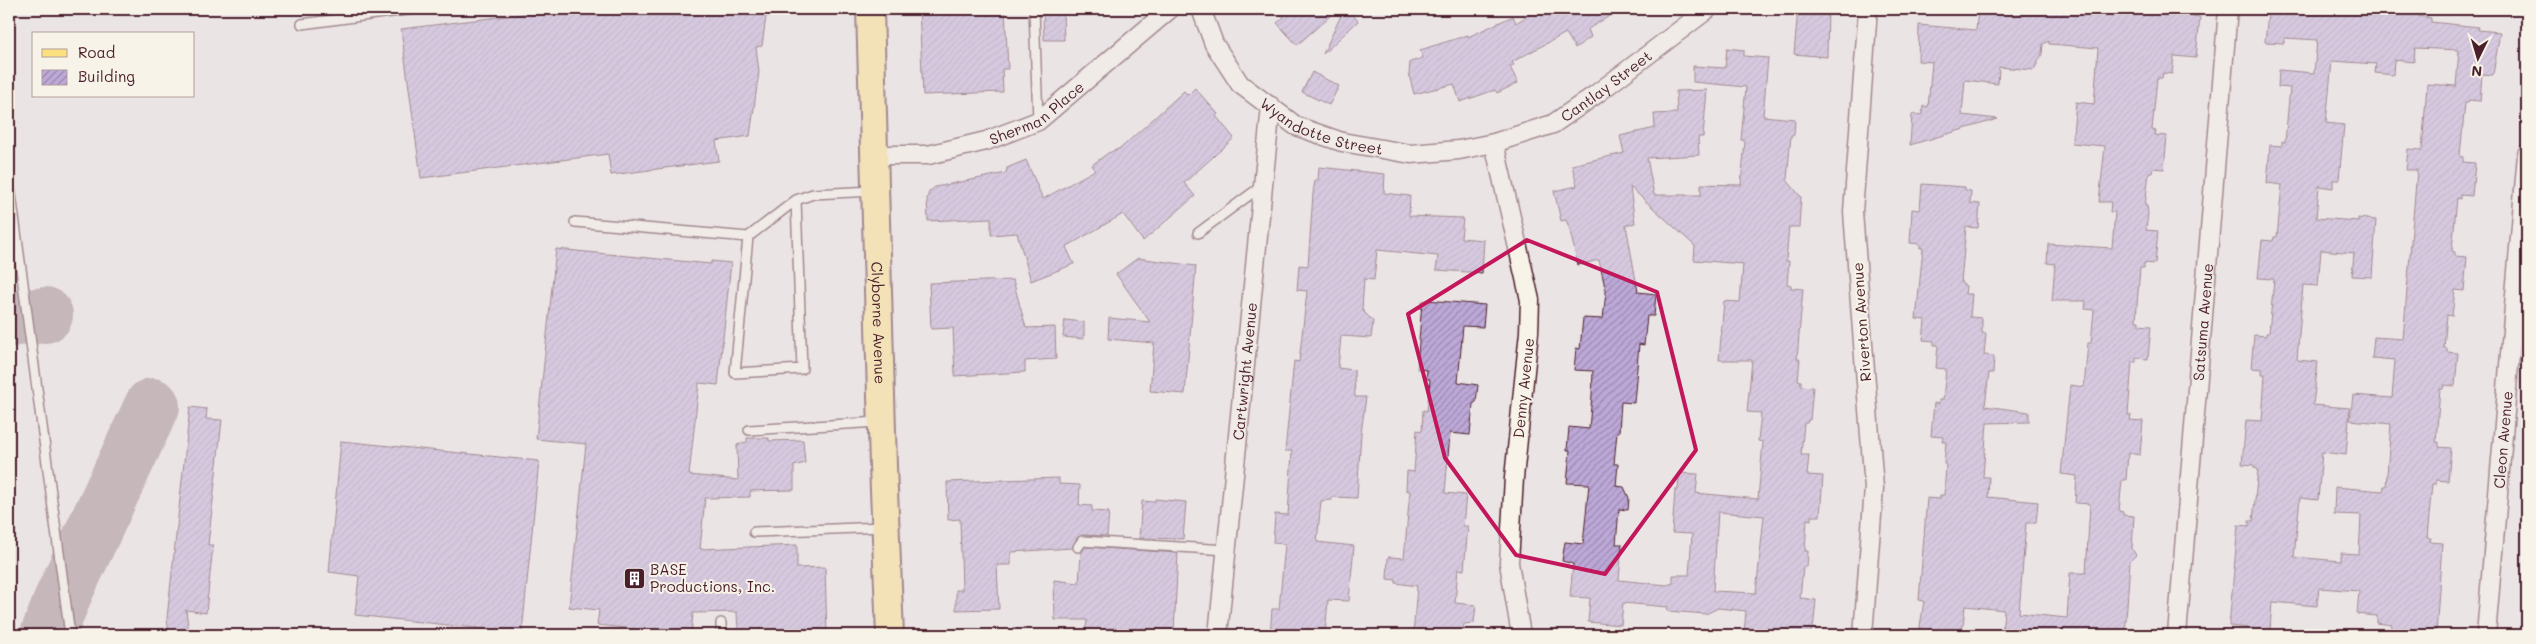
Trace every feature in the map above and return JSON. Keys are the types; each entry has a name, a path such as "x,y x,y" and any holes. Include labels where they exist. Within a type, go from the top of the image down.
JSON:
{"main road":[{"name":"Clyborne Avenue","path":"870,9 890,635"}],"street":[{"name":"Sherman Place","path":"875,155 928,155 986,141 1038,121 1170,9"},
{"name":"Wyandotte Street","path":"1201,9 1214,44 1240,84 1296,126 1342,142 1411,154 1436,153 1494,143"},
{"name":"Cantlay Street","path":"1494,143 1553,124 1595,95 1708,9"},
{"name":"Riverton Avenue","path":"1863,635 1874,488 1853,212 1868,9"},
{"name":"Satsuma Avenue","path":"2177,635 2228,9"},
{"name":"Cartwright Avenue","path":"1218,635 1271,106"},
{"name":"Denny Avenue","path":"1494,143 1530,300 1529,332 1514,478 1509,563 1522,635"},
{"name":"Cleon Avenue","path":"2486,635 2527,154"}],"lane":[{"path":"302,24 414,9"},
{"path":"1034,9 1038,121"},
{"path":"9,179 70,635"},
{"path":"1198,233 1263,185"},
{"path":"575,222 748,237 796,200 813,194 876,191"},
{"path":"748,237 735,373 802,369 796,200"},
{"path":"749,430 882,422"},
{"path":"754,532 887,526"},
{"path":"1078,547 1082,541 1226,550"},
{"path":"721,624 721,635"}],"highlighted area":[{"path":"1527,240 1657,292 1696,450 1605,574 1516,555 1445,458 1408,314"}],"building":[{"path":"564,9 767,9 762,46 756,47 759,72 750,136 716,141 719,161 611,175 608,154 421,178 401,29"},
{"path":"919,9 1005,9 1008,69 1002,69 1003,92 923,95"},
{"path":"1277,9 1338,9 1297,45 1277,23 1284,17"},
{"path":"1344,9 1348,9 1358,21 1323,54"},
{"path":"1538,9 1621,9 1588,29 1591,37 1575,48 1566,33 1512,62 1514,65 1510,67 1518,83 1497,93 1495,90 1460,102 1454,84 1414,94 1409,75 1410,62 1423,58 1420,50 1468,35 1468,37 1513,16 1516,23"},
{"path":"1798,9 1828,9 1827,57 1794,54"},
{"path":"1978,9 2193,9 2192,16 2200,17 2196,58 2174,56 2172,74 2163,73 2162,78 2157,78 2152,130 2156,131 2155,135 2167,136 2164,169 2153,168 2152,173 2149,173 2145,206 2147,206 2148,213 2146,230 2158,231 2155,264 2144,263 2144,268 2140,268 2137,305 2136,321 2139,321 2139,325 2151,326 2148,359 2136,358 2136,362 2132,362 2128,415 2131,415 2130,420 2143,421 2140,455 2128,453 2126,480 2122,480 2119,511 2123,512 2123,515 2134,516 2132,549 2136,555 2130,561 2125,635 2002,635 2004,610 1965,606 1962,635 1921,635 1919,633 1924,601 1919,600 1927,498 1940,499 1940,495 1944,495 1946,465 1944,464 1946,442 1942,442 1943,437 1931,436 1934,403 1939,404 1939,400 1943,400 1946,369 1936,368 1938,345 1934,345 1934,341 1923,340 1925,320 1916,319 1923,248 1920,248 1920,244 1910,243 1912,209 1920,210 1922,184 1965,187 1965,190 1971,191 1970,203 1980,204 1978,228 1966,227 1961,283 1966,286 1965,294 1972,294 1970,317 1982,318 1982,333 1986,333 1984,355 1994,356 1993,373 1989,373 1985,406 2029,412 2029,422 1987,423 1983,477 1989,477 1988,497 2038,502 2036,523 2026,523 2019,613 2067,618 2070,573 2086,573 2090,504 2075,503 2077,476 2061,474 2070,385 2084,387 2088,343 2091,343 2094,310 2085,309 2086,301 2052,301 2055,264 2047,263 2048,244 2112,248 2115,212 2110,212 2111,202 2099,202 2105,146 2072,143 2076,102 2094,104 2098,48 2049,44 2049,41 2043,44 2042,54 2034,70 1999,67 1998,84 1965,80 1962,115 1998,119 1910,145 1912,114 1922,115 1923,106 1928,107 1932,62 1918,61 1919,25 1976,30"},
{"path":"2271,9 2407,10 2407,13 2431,18 2431,22 2479,27 2478,30 2500,32 2493,75 2482,74 2480,101 2469,100 2468,103 2465,103 2460,156 2463,157 2463,162 2475,163 2472,196 2460,195 2460,199 2457,198 2452,251 2455,252 2455,256 2467,257 2464,291 2455,290 2452,316 2447,315 2444,348 2447,348 2447,352 2458,353 2455,386 2444,385 2443,389 2440,388 2436,442 2439,442 2439,447 2451,448 2448,481 2436,480 2436,484 2432,484 2427,538 2431,538 2430,542 2442,543 2436,635 2391,635 2392,625 2377,623 2377,616 2357,614 2359,591 2319,588 2317,606 2272,602 2270,630 2229,626 2238,525 2249,526 2249,521 2253,521 2258,469 2254,468 2254,465 2242,464 2246,420 2262,421 2265,374 2262,374 2262,369 2251,368 2254,335 2266,336 2266,333 2269,333 2274,279 2258,278 2262,240 2273,241 2274,237 2277,237 2282,185 2267,183 2270,145 2282,146 2282,141 2285,142 2290,88 2278,87 2279,70 2314,73 2317,40 2285,38 2284,43 2265,42 2268,13 2270,14","holes":["2415,48 2459,50 2456,86 2427,84 2422,150 2408,149 2406,170 2417,170 2403,339 2374,337 2372,358 2395,360 2392,398 2353,395 2350,420 2391,424 2386,486 2384,486 2383,491 2335,487 2334,514 2361,515 2359,554 2341,553 2341,561 2294,557 2300,498 2318,500 2322,452 2346,455 2350,408 2313,405 2318,362 2297,360 2303,285 2318,286 2321,250 2354,253 2352,276 2372,277 2376,220 2358,218 2358,221 2316,218 2319,186 2333,188 2333,180 2339,180 2344,125 2326,123 2332,61 2376,64 2375,73 2393,75 2394,60 2414,62"]},
{"path":"1063,10 1064,40 1044,40 1043,11"},
{"path":"1727,48 1744,50 1744,56 1768,58 1763,116 1795,119 1794,135 1791,135 1787,180 1801,197 1799,227 1789,227 1786,261 1789,261 1787,284 1791,285 1791,288 1803,289 1797,359 1800,359 1798,380 1801,381 1801,386 1813,387 1810,420 1804,423 1801,455 1809,455 1807,475 1823,476 1820,516 1811,516 1811,520 1807,519 1805,551 1808,551 1807,567 1803,567 1800,598 1816,600 1813,630 1811,630 1810,635 1744,633 1746,611 1718,608 1706,614 1667,611 1668,607 1623,603 1621,625 1588,622 1590,598 1570,597 1573,564 1562,561 1565,542 1583,544 1589,484 1567,483 1570,450 1567,450 1569,427 1589,429 1592,395 1593,371 1574,370 1576,348 1580,349 1583,318 1603,319 1606,292 1599,260 1578,265 1569,227 1566,220 1561,221 1554,191 1577,186 1572,165 1624,153 1620,136 1655,128 1654,114 1677,113 1676,91 1707,90 1703,137 1698,137 1699,155 1647,158 1654,195 1701,195 1701,184 1741,185 1745,141 1741,140 1746,87 1693,82 1693,66 1725,68","holes":["1630,187 1695,246 1694,260 1743,264 1740,302 1724,301 1719,360 1752,360 1747,412 1761,413 1758,441 1763,442 1758,499 1696,493 1698,474 1679,473 1678,490 1675,490 1672,533 1692,534 1689,575 1673,575 1673,583 1667,585 1619,580 1622,544 1616,544 1619,509 1628,510 1629,498 1624,487 1616,486 1618,464 1614,464 1617,432 1619,432 1621,402 1634,403 1639,344 1644,345 1647,316 1654,316 1656,294 1638,292 1626,225 1635,223","1718,512 1764,516 1756,593 1713,591"]},
{"path":"1312,72 1339,86 1329,105 1302,92"},
{"path":"1195,88 1218,114 1216,116 1234,138 1184,183 1195,196 1143,241 1123,214 1066,247 1074,264 1031,281 1017,233 991,235 991,218 928,221 927,199 929,192 935,187 1006,173 1007,168 1026,160 1043,199 1095,170 1092,165 1108,153 1121,148 1184,91 1188,95"},
{"path":"1319,167 1385,174 1384,193 1410,196 1409,216 1463,218 1461,238 1484,240 1482,273 1436,270 1438,256 1377,250 1374,280 1364,279 1362,310 1373,321 1371,338 1341,336 1338,368 1354,370 1355,397 1366,397 1361,433 1357,498 1332,497 1332,500 1321,501 1317,542 1354,546 1349,601 1328,600 1325,635 1270,635 1272,609 1279,609 1285,544 1273,543 1275,514 1288,515 1292,451 1285,451 1294,361 1299,362 1307,291 1297,290 1299,265 1308,266 1313,194 1315,180 1318,180"},
{"path":"556,249 711,264 711,261 731,263 718,385 699,383 689,475 738,480 737,445 747,442 747,438 769,438 769,441 803,440 805,463 794,466 794,490 750,491 750,497 705,498 700,549 797,545 797,568 825,567 827,635 738,635 737,612 693,613 691,635 597,625 599,610 569,607 586,444 536,439"},
{"path":"1138,258 1196,266 1185,394 1150,391 1154,343 1108,339 1109,318 1150,322 1116,274"},
{"path":"1013,280 1026,328 1055,327 1056,359 1025,361 1025,372 955,376 953,328 931,329 929,283"},
{"path":"1422,301 1485,305 1483,327 1463,326 1458,382 1478,385 1476,402 1473,404 1470,435 1450,433 1445,493 1466,495 1463,526 1468,526 1464,570 1458,569 1455,603 1476,605 1474,623 1464,624 1462,635 1413,635 1417,586 1396,583 1396,580 1387,579 1388,557 1404,558 1410,491 1406,490 1407,471 1414,472 1417,430 1422,431 1423,410 1427,411 1430,379 1426,379 1427,370 1417,369"},
{"path":"1065,320 1084,322 1084,339 1063,337"},
{"path":"190,407 207,409 206,419 222,420 208,545 213,545 206,613 186,610 189,635 169,635 167,618"},
{"path":"341,441 539,461 522,633 355,615 359,576 329,572"},
{"path":"1059,478 1059,484 1080,485 1079,505 1092,506 1092,511 1109,512 1107,536 1082,535 1077,538 1072,548 1011,552 1011,565 997,565 999,609 956,610 956,590 962,590 960,519 948,520 947,482"},
{"path":"1155,499 1186,502 1183,539 1139,538 1142,501 1154,502"},
{"path":"1085,547 1178,553 1174,631 1164,630 1163,633 1108,628 1107,635 1085,635 1087,620 1055,620 1054,580 1079,583 1081,553"}],"taxiway":[{"path":"9,319 45,315"},
{"path":"48,635 64,594 152,406"}],"place":[{"name":"BASE Productions, Inc.","path":"634,578"}]}
